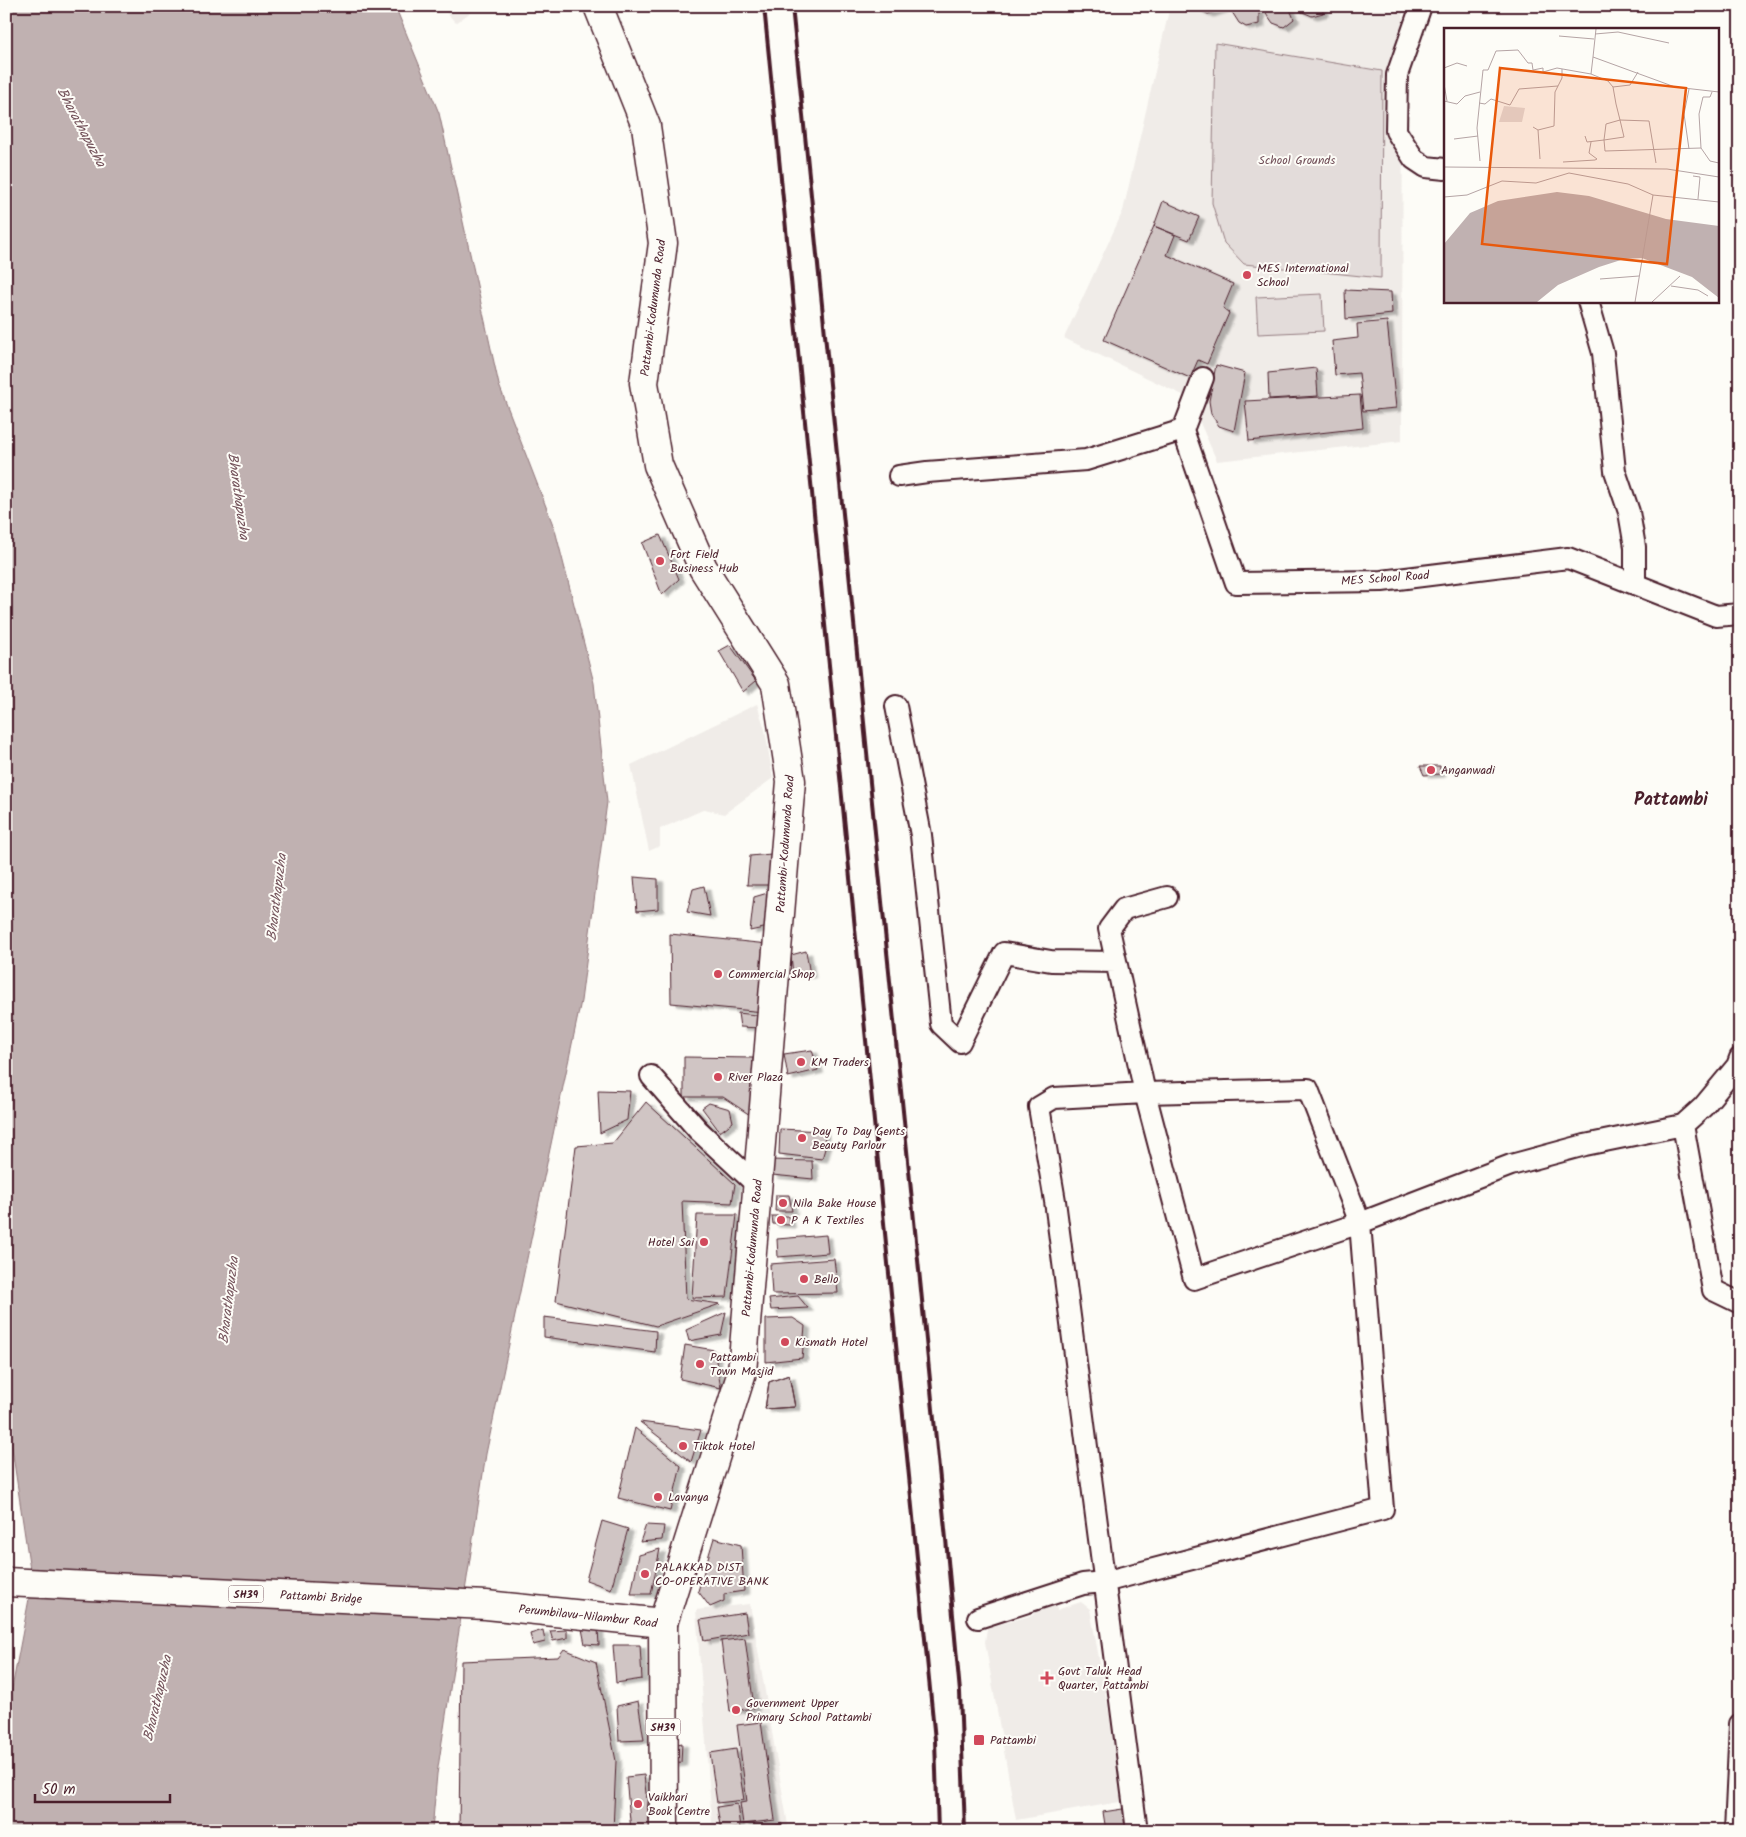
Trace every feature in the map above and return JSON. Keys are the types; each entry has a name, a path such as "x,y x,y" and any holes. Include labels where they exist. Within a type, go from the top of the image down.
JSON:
{"main road":[{"name":"Pattambi-Kodumunda Road","path":"598,6 646,126 663,243 644,383 658,465 703,568 776,684 791,781 742,1372 663,1623"},
{"name":"Pattambi Bridge","path":"6,1582 486,1605"},
{"name":"Perumbilavu-Nilambur Road","path":"486,1605 663,1623 664,1831"}],"street":[{"path":"1421,6 1397,76 1396,131 1414,159 1426,167 1444,169"},
{"path":"1588,302 1603,353 1615,470 1628,512 1635,547 1635,584"},
{"path":"899,476 927,472 1086,460 1183,430 1203,378"},
{"name":"MES School Road","path":"1183,430 1236,583 1382,581 1568,558 1716,616 1740,614"},
{"path":"896,706 922,835 941,1024 960,1042 1004,953 1051,961 1116,962"},
{"path":"1168,897 1124,909 1109,929 1145,1093 1194,1279 1360,1223 1512,1165 1585,1145 1683,1125 1703,1107 1736,1066 1740,1058"},
{"path":"651,1076 698,1130 758,1186"},
{"path":"978,1618 1083,1584 1104,1582 1383,1509 1360,1223 1308,1089 1145,1093 1054,1098 1039,1107 1055,1202 1104,1582 1137,1831"},
{"path":"1683,1125 1713,1290 1740,1303"},
{"path":"1735,1831 1740,1724"}],"shaded area":[{"path":"440,6 479,6 456,23"},
{"name":"MES International School","path":"1170,6 1403,6 1402,441 1217,461 1189,398 1064,338 1123,211"},
{"path":"757,704 765,730 773,778 724,814 705,809 660,829 660,846 649,851 631,765"},
{"name":"Govt Taluk Head Quarter, Pattambi","path":"1056,1602 1057,1610 1081,1602 1090,1609 1109,1713 1120,1727 1131,1800 1016,1820 985,1642 987,1628 1033,1615 1037,1604"},
{"name":"Government Upper Primary School Pattambi","path":"750,1604 789,1831 688,1831 688,1826 712,1823 696,1610"}],"green space":[{"name":"School Grounds","path":"1215,43 1382,71 1381,278 1244,264 1224,243 1212,203"},
{"path":"1322,294 1324,331 1258,334 1256,297"}],"water":[{"name":"Bharathapuzha","path":"6,6 395,6 439,113 499,385 555,530 594,683 607,802 581,1001 486,1454 437,1774 432,1831 6,1831 6,1720 32,1583 6,1408"}],"building":[{"path":"1197,6 1223,6 1223,9 1208,14 1197,9"},
{"path":"1240,6 1252,6 1259,10 1259,24 1246,27 1239,23 1232,12"},
{"path":"1273,6 1289,7 1294,19 1284,27 1273,23 1266,13"},
{"path":"1298,6 1322,6 1323,13 1312,16 1298,10"},
{"path":"1163,201 1199,217 1189,240 1154,226"},
{"path":"1154,226 1175,235 1167,255 1233,284 1223,308 1229,313 1207,364 1198,360 1190,378 1104,340"},
{"path":"1345,290 1391,292 1392,314 1346,319"},
{"path":"1387,321 1396,408 1363,411 1359,373 1335,375 1332,341 1358,338 1357,324"},
{"path":"1216,365 1245,373 1234,431 1219,426 1211,414 1209,401"},
{"path":"1316,368 1318,396 1269,399 1268,373"},
{"path":"1360,395 1363,428 1249,441 1245,401"},
{"name":"Fort Field Business Hub","path":"660,535 679,579 662,595 642,543"},
{"path":"730,645 756,681 743,692 719,651"},
{"name":"Anganwadi","path":"1420,766 1440,766 1440,774 1424,775"},
{"path":"771,854 771,885 747,885 750,856"},
{"path":"634,877 658,879 658,909 637,911"},
{"path":"704,886 710,916 687,912 693,889"},
{"path":"771,892 768,927 750,931 754,897"},
{"name":"Commercial Shop","path":"670,934 768,944 764,1012 671,1003"},
{"path":"806,951 810,975 793,974 791,955"},
{"path":"738,1013 757,1015 760,1028 740,1027"},
{"name":"KM Traders","path":"812,1050 818,1070 788,1077 784,1054"},
{"name":"River Plaza","path":"684,1057 753,1058 753,1117 723,1097 684,1097"},
{"path":"598,1090 630,1091 627,1120 600,1133"},
{"path":"646,1102 735,1184 732,1203 682,1201 686,1299 720,1304 656,1326 556,1301 576,1146 613,1143"},
{"path":"709,1103 730,1109 733,1122 720,1132 702,1108"},
{"path":"694,1108 716,1132 710,1137 687,1110"},
{"name":"Day To Day Gents Beauty Parlour","path":"780,1129 823,1131 826,1145 822,1159 779,1154"},
{"path":"770,1160 812,1161 813,1179 772,1175"},
{"name":"Nila Bake House","path":"776,1195 789,1195 792,1211 775,1211"},
{"path":"697,1215 737,1215 727,1297 692,1298"},
{"name":"P A K Textiles","path":"772,1216 788,1216 790,1225 773,1224"},
{"path":"826,1235 828,1253 778,1257 777,1239"},
{"name":"Bello","path":"834,1259 838,1293 772,1294 770,1264"},
{"path":"798,1296 808,1308 771,1310 769,1299"},
{"path":"726,1312 721,1335 689,1341 686,1330"},
{"path":"544,1317 656,1331 655,1352 544,1337"},
{"name":"Kismath Hotel","path":"793,1318 805,1326 802,1358 766,1362 766,1319"},
{"name":"Pattambi Town Masjid","path":"685,1345 714,1350 721,1388 680,1379"},
{"path":"789,1375 795,1407 765,1409 769,1382"},
{"path":"789,1375 795,1407 765,1409 769,1382"},
{"name":"Tiktok Hotel","path":"640,1422 701,1430 691,1462"},
{"path":"635,1428 681,1466 670,1511 618,1498"},
{"path":"602,1521 628,1529 611,1589 586,1580"},
{"path":"646,1525 664,1526 662,1540 640,1542"},
{"path":"714,1538 741,1545 744,1591 724,1594 724,1601 710,1607 698,1591"},
{"name":"PALAKKAD DIST CO-OPERATIVE BANK","path":"660,1549 651,1594 631,1594 639,1555"},
{"path":"745,1613 748,1633 704,1641 700,1620"},
{"path":"582,1629 598,1629 599,1645 585,1644"},
{"path":"543,1630 545,1642 533,1645 530,1634"},
{"path":"567,1630 567,1638 553,1641 550,1631"},
{"path":"745,1638 754,1708 730,1711 721,1641"},
{"path":"613,1645 640,1645 642,1679 616,1683"},
{"path":"564,1649 596,1662 616,1761 613,1831 459,1831 461,1661 558,1657"},
{"path":"638,1701 644,1740 619,1741 617,1706"},
{"path":"761,1722 775,1820 743,1824 740,1803 747,1802 737,1725"},
{"path":"682,1743 681,1763 673,1764 669,1746"},
{"path":"736,1749 744,1800 717,1803 710,1753"},
{"name":"Vaikhari Book Centre","path":"644,1775 650,1830 631,1831 626,1777"},
{"path":"737,1804 740,1828 721,1831 717,1807"},
{"path":"1129,1808 1132,1831 1106,1831 1103,1812"},
{"path":"782,1824 783,1831 735,1831"}],"railway":[{"path":"764,6 935,1740 938,1831"},
{"path":"792,6 946,1539 960,1692 965,1831"}],"place":[{"name":"MES International School","path":"1247,275"},
{"name":"Fort Field Business Hub","path":"660,561"},
{"name":"Anganwadi","path":"1431,770"},
{"name":"Commercial Shop","path":"718,974"},
{"name":"KM Traders","path":"801,1062"},
{"name":"River Plaza","path":"718,1077"},
{"name":"Day To Day Gents Beauty Parlour","path":"802,1138"},
{"name":"Nila Bake House","path":"783,1203"},
{"name":"P A K Textiles","path":"781,1220"},
{"name":"Hotel Sai","path":"704,1242"},
{"name":"Bello","path":"804,1279"},
{"name":"Kismath Hotel","path":"785,1342"},
{"name":"Pattambi Town Masjid","path":"700,1364"},
{"name":"Tiktok Hotel","path":"683,1446"},
{"name":"Lavanya","path":"658,1497"},
{"name":"PALAKKAD DIST CO-OPERATIVE BANK","path":"645,1574"},
{"name":"Govt Taluk Head Quarter, Pattambi","path":"1047,1678"},
{"name":"Government Upper Primary School Pattambi","path":"736,1710"},
{"name":"Pattambi","path":"979,1740"},
{"name":"Vaikhari Book Centre","path":"638,1804"}],"district":[{"name":"Pattambi","path":"1671,799"}]}
